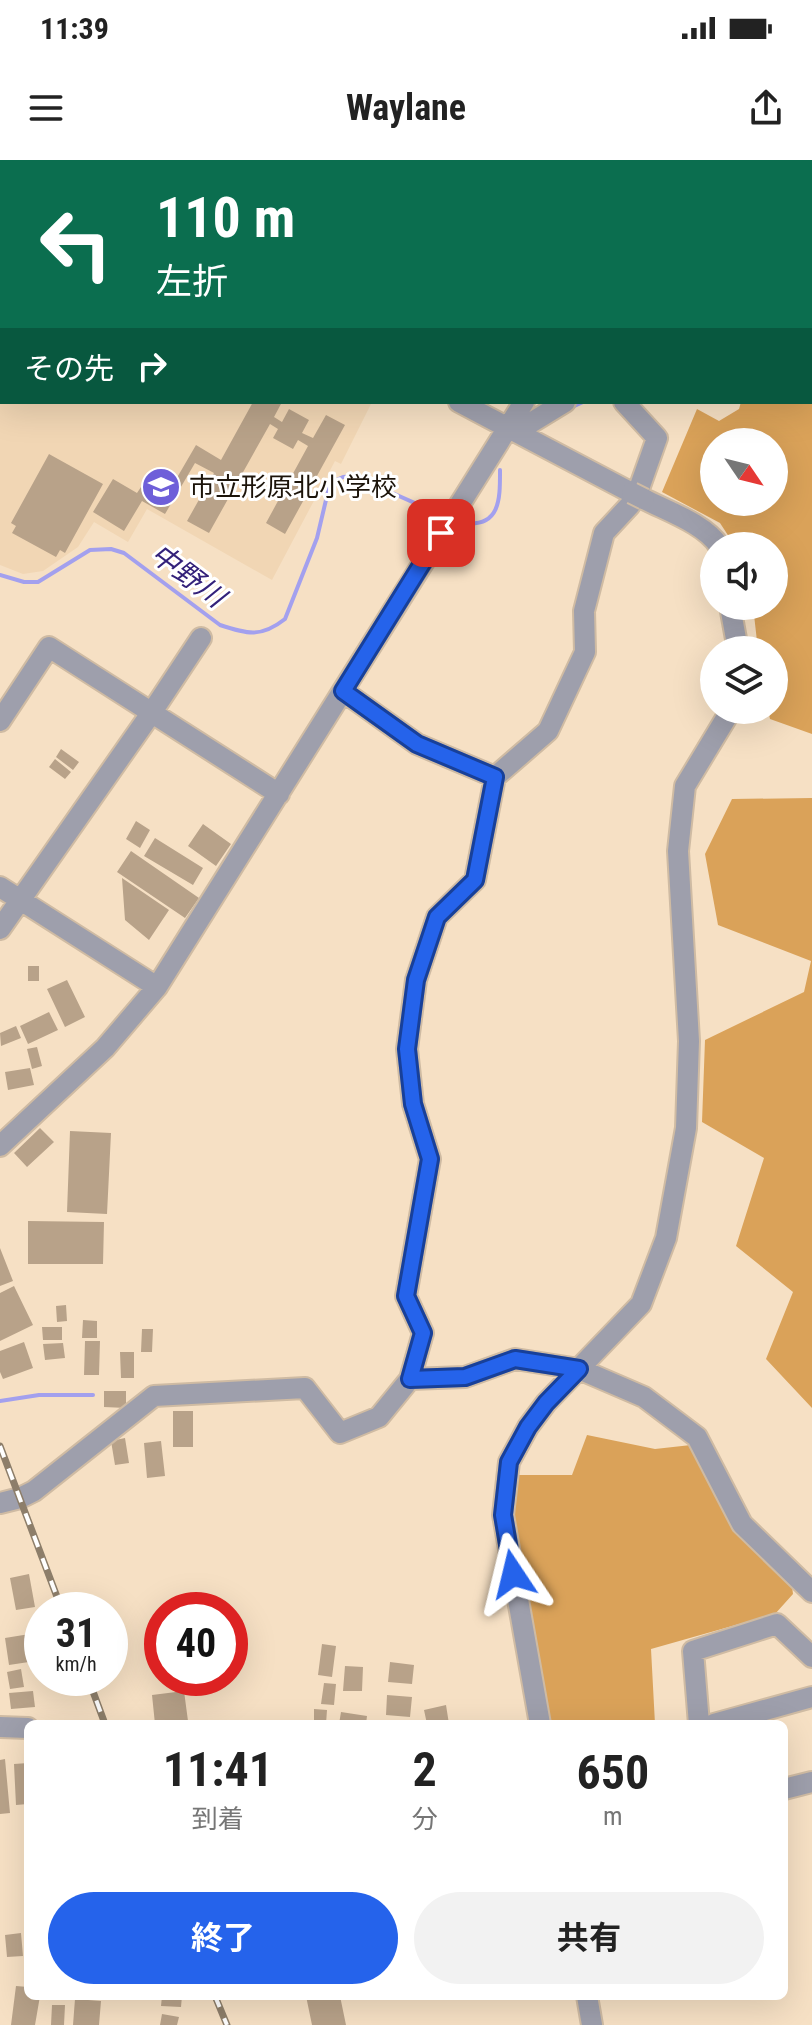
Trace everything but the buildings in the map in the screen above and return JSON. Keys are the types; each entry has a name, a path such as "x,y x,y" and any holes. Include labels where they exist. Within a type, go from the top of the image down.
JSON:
{"street":[{"path":"463,404 705,532"},
{"path":"0,1146 105,1048 157,987 523,404"},
{"path":"507,427 529,424 562,404"},
{"path":"0,1503 34,1491 154,1396 305,1388 340,1433 379,1417 410,1379 423,1333 406,1296 430,1159 413,1104 407,1049 416,980 437,917 475,880 495,777 548,731 585,652 584,611 604,533 630,505 657,438 626,404"},
{"path":"0,929 201,638"},
{"path":"0,721 49,647 279,794"},
{"path":"343,691 417,744 495,777"},
{"path":"539,1720 503,1515 509,1462 528,1427 546,1403 641,1304 666,1238 686,1128 689,1041 678,851 685,786 723,724"},
{"path":"0,887 157,987"},
{"path":"410,1379 465,1377 515,1359 579,1369 644,1397 697,1437 742,1524 812,1592"},
{"path":"699,1720 693,1651 777,1624 812,1657"},
{"path":"729,1720 812,1697"},
{"path":"0,1727 24,1728"},
{"path":"788,1788 812,1782"},
{"path":"588,2000 592,2025"}],"shaded area":[{"name":"市立形原北小学校","path":"0,404 371,404 341,464 335,461 272,580 147,509 128,542 94,522 78,547 43,571 23,574 0,565"},
{"path":"740,404 812,404 812,734 784,724 788,724 788,636 756,636 755,620 788,620 788,532 726,532 720,523 707,516 788,516 788,428 700,428 700,512 662,492 697,409 719,421 739,409"},
{"path":"812,798 812,1408 766,1359 793,1292 736,1246 764,1158 702,1122 705,1040 804,992 811,961 718,925 705,854 732,799"},
{"path":"587,1435 655,1449 691,1445 734,1532 791,1579 793,1594 775,1614 651,1649 655,1720 549,1720 510,1513 517,1475 572,1475"}],"waterway":[{"name":"中野川","path":"570,408 579,404"},
{"name":"中野川","path":"463,523 485,521 496,509 500,470"},
{"name":"中野川","path":"0,575 24,582 38,582 90,550 111,549 124,553 220,625 246,632 261,632 285,619 317,538 330,483 354,476 444,516"},
{"path":"0,1401 39,1395 93,1395"}],"railway":[{"path":"0,1446 55,1592"},
{"path":"95,1696 104,1720"},
{"path":"217,2000 227,2025"}],"place":[{"name":"市立形原北小学校","path":"161,487"}],"route":[{"path":"441,533 343,691 417,744 495,777 475,880 437,917 416,980 407,1049 413,1104 430,1159 406,1296 423,1333 410,1379 465,1377 515,1359 579,1369 546,1403 528,1427 509,1462 503,1515 513,1574"}]}
